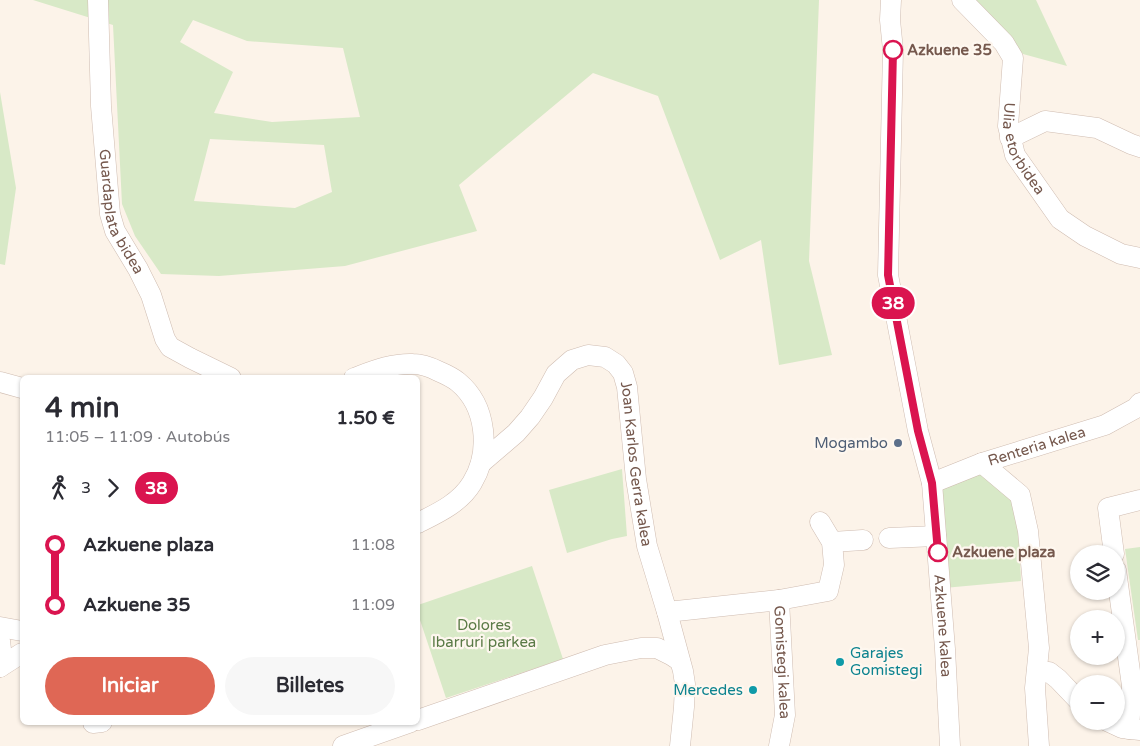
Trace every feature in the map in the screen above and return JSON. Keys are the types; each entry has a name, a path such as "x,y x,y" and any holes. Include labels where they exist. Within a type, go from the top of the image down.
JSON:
{"street":[{"name":"Guardaplata bidea","path":"98,0 101,106 110,214 115,231 151,295 165,339 170,347 225,375"},
{"name":"Azkuene kalea","path":"891,0 890,20 893,50 888,275 918,431 932,483 945,649 950,746"},
{"name":"Ulia etorbidea","path":"962,0 1004,43 1013,58 1008,126 1015,155 1060,219 1085,236 1121,254 1140,258"},
{"path":"1010,138 1045,121 1097,128 1140,147"},
{"name":"Joan Karlos Gerra kalea","path":"481,463 516,433 543,398 556,374 572,360 588,355 605,357 616,364 623,373 627,386 636,479 647,546 667,612 684,684 680,746"},
{"path":"363,375 398,364 415,364 431,367 458,382 476,406 484,434 484,450 472,484 460,498 420,522"},
{"path":"0,382 20,387"},
{"name":"Renteria kalea","path":"932,483 982,463 1095,435 1105,425 1136,408 1140,403"},
{"path":"982,463 1020,496 1028,531 1039,648 1035,688 1040,746"},
{"path":"1113,545 1108,508 1140,500"},
{"path":"779,600 828,591 834,565 832,542 820,522"},
{"path":"889,538 936,536"},
{"path":"832,542 863,540"},
{"name":"Gomistegi kalea","path":"667,612 779,600 786,715 779,746"},
{"path":"1120,600 1132,686 1134,730"},
{"path":"0,627 20,631"},
{"path":"0,641 2,658 0,667"},
{"path":"420,719 605,655 640,648 656,648 680,661"},
{"path":"0,667 20,654"},
{"path":"1037,672 1049,672 1070,692"},
{"path":"343,746 402,725"}],"green space":[{"path":"33,0 819,0 809,261 832,355 779,365 761,240 720,260 658,96 593,73 459,185 477,231 345,266 219,276 161,274 135,236 122,204 113,25","holes":["193,20 247,41 343,48 360,117 272,122 214,113 233,72 180,42","210,139 324,145 332,192 295,208 194,201"]},
{"path":"972,0 1036,0 1067,66 1023,54"},
{"path":"0,92 16,188 5,265 0,264"},
{"path":"982,467 1013,497 1018,523 1021,581 944,588 936,487"},
{"path":"622,469 627,536 567,553 549,490"},
{"path":"1140,547 1140,640 1138,640 1125,549"},
{"name":"Dolores Ibarruri parkea","path":"532,566 563,659 446,698 420,620 420,604"}],"bus line":[{"name":"38","path":"893,50 888,275 918,431 932,483 938,552"}],"place":[{"name":"Azkuene 35","path":"893,50"},
{"name":"Mogambo","path":"898,443"},
{"name":"Azkuene plaza","path":"938,552"},
{"name":"Garajes Gomistegi","path":"840,662"},
{"name":"Mercedes","path":"753,690"}]}
